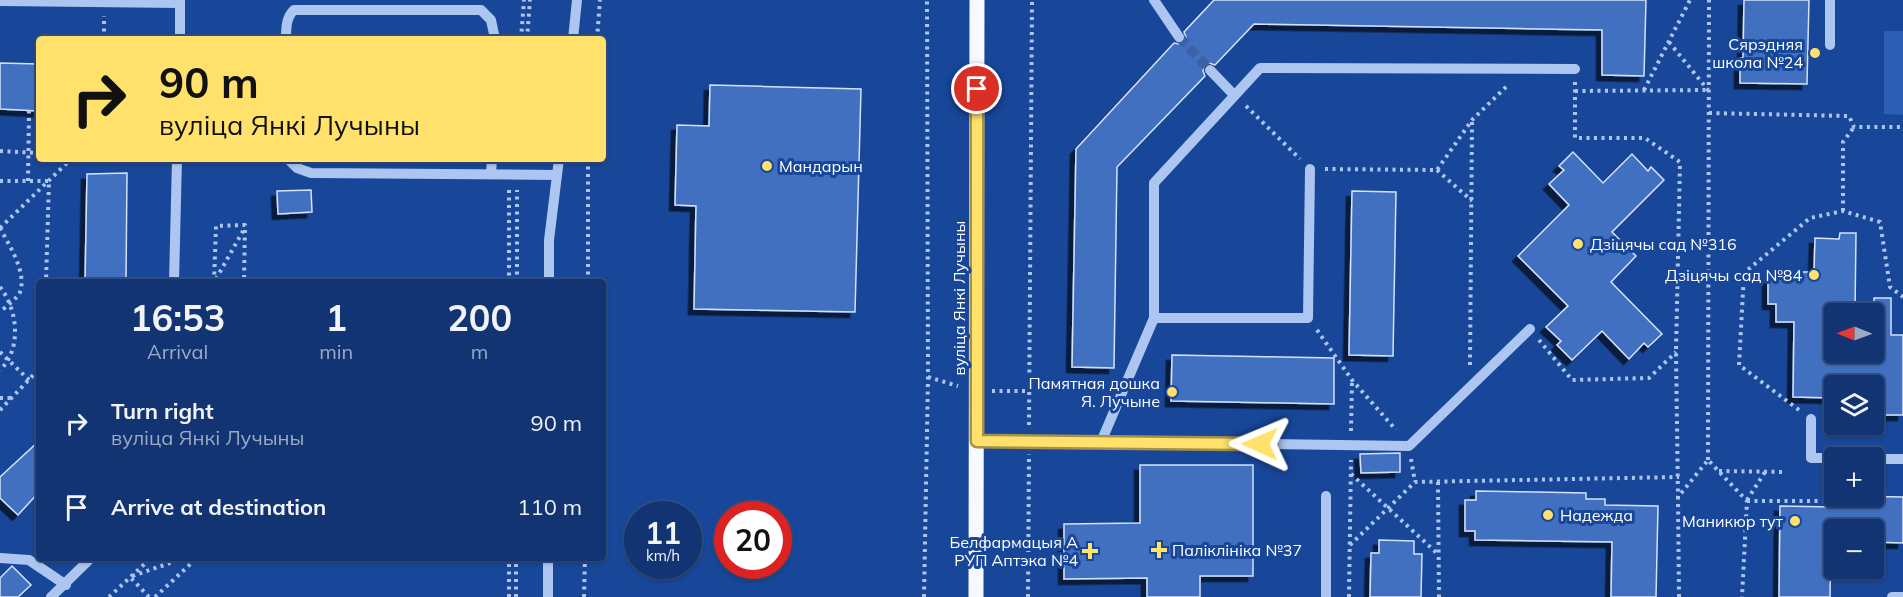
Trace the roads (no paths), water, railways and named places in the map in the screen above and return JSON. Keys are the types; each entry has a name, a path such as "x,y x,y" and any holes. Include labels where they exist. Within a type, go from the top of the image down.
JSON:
{"main road":[{"name":"вуліца Янкі Лучыны","path":"976,597 977,0"}],"street":[{"path":"573,36 577,0"},
{"path":"1154,0 1179,37"},
{"path":"1830,0 1830,45"},
{"path":"0,1 180,1 180,36"},
{"path":"286,36 286,25 294,9 481,10 492,20 495,36"},
{"path":"1101,442 1154,318 1154,183 1260,68 1575,69"},
{"path":"1210,70 1234,95"},
{"path":"174,279 177,162"},
{"path":"291,162 297,168 311,173 557,175"},
{"path":"491,174 492,162"},
{"path":"549,279 549,240 559,162"},
{"path":"1154,318 1308,318 1310,169"},
{"path":"977,441 1409,446 1530,329"},
{"path":"1811,419 1812,458 1824,458"},
{"path":"1884,459 1903,459"},
{"path":"1326,496 1326,597"},
{"path":"0,558 29,560 66,585"},
{"path":"51,597 66,585 88,561"},
{"path":"548,561 548,597"},
{"path":"1892,597 1903,597"}],"tunnel":[{"path":"1179,37 1210,70"}],"place":[{"name":"Сярэдняя школа №24","path":"1815,53"},
{"name":"Мандарын","path":"767,166"},
{"name":"Дзіцячы сад №316","path":"1578,244"},
{"name":"Дзіцячы сад №84","path":"1814,275"},
{"name":"Памятная дошка Я. Лучыне","path":"1172,392"},
{"name":"Надежда","path":"1548,515"},
{"name":"Маникюр тут","path":"1795,521"},
{"name":"Паліклініка №37","path":"1159,550"},
{"name":"Белфармацыя А РУП Аптэка №4","path":"1090,551"}]}
